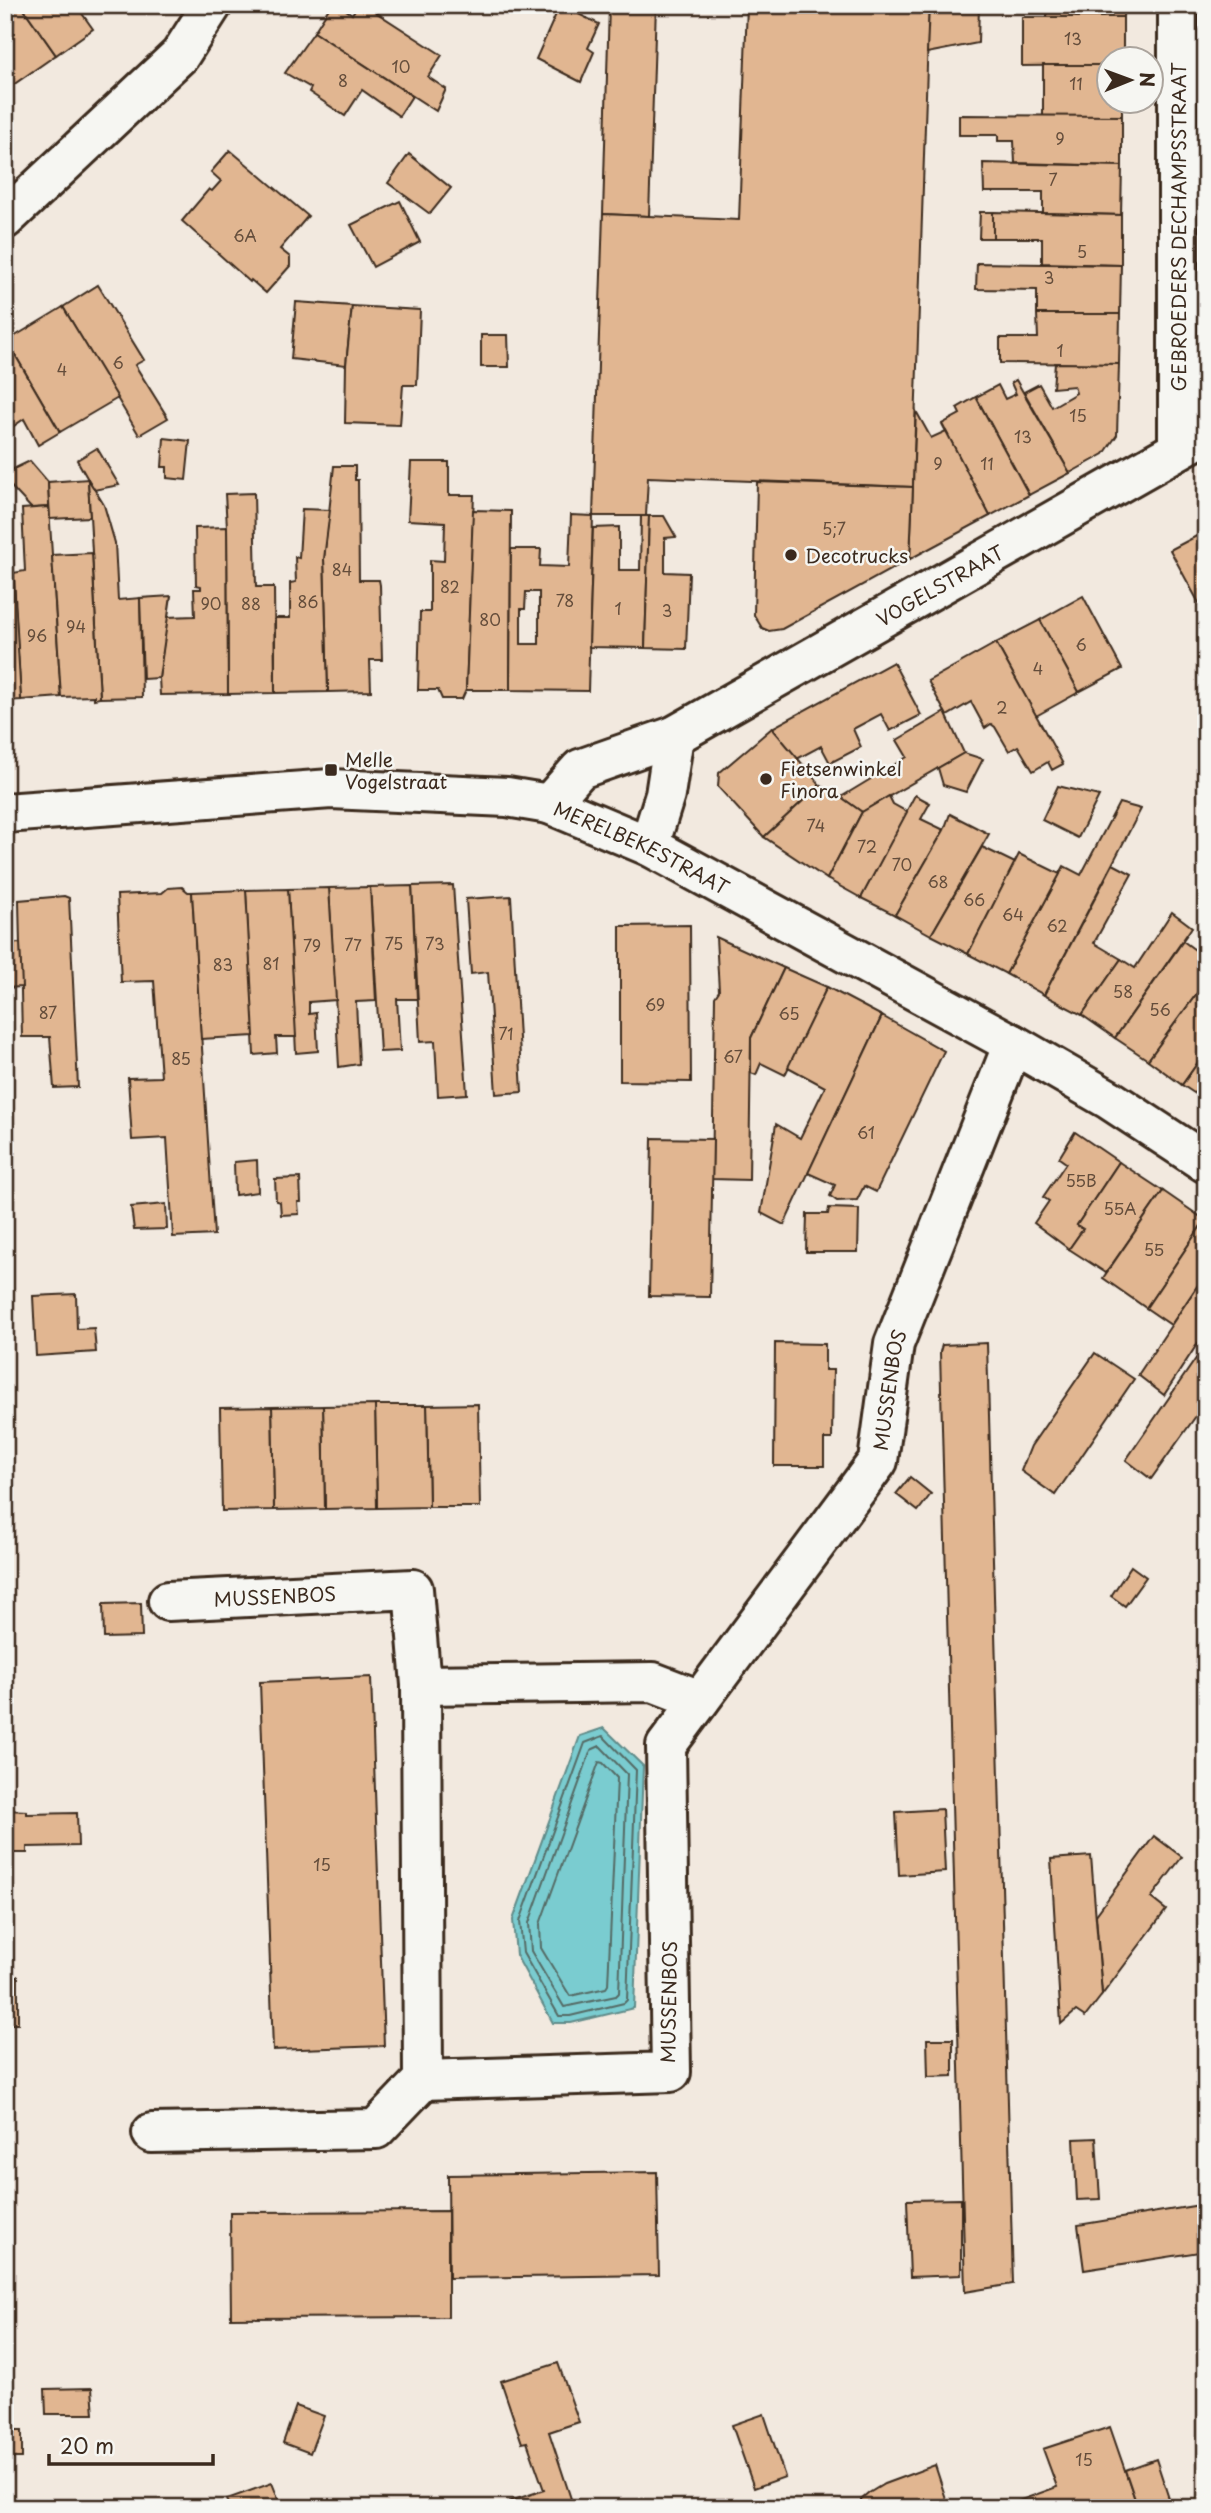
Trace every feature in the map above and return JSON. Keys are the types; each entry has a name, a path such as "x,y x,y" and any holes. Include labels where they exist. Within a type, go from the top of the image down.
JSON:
{"street":[{"path":"5,219 180,55 212,5"},
{"name":"GEBROEDERS DECHAMPSSTRAAT","path":"1178,5 1192,441"},
{"name":"VOGELSTRAAT","path":"549,804 580,769 674,737 1192,441"},
{"path":"649,846 665,795 674,737"},
{"name":"MERELBEKESTRAAT","path":"5,813 331,789 507,797 549,804 649,846 1013,1044 1110,1100 1206,1163"},
{"name":"MUSSENBOS","path":"168,1601 413,1589 421,1685 423,2080 671,2071 666,1746 878,1461 894,1344 1013,1044"},
{"path":"421,1685 653,1682 700,1700"},
{"path":"152,2133 376,2129 423,2080"}],"water":[{"path":"604,1728 643,1766 634,2008 571,2023 553,2023 516,1955 513,1920 580,1736"}],"building":[{"path":"5,5 21,5 56,55 10,87 5,80"},
{"path":"21,5 76,5 93,29 56,55"},
{"path":"331,5 339,5 352,14 358,5 371,5 371,9 442,55 428,77 446,89 436,111 314,32"},
{"path":"560,5 599,24 588,48 594,52 581,82 536,59"},
{"path":"609,5 656,5 649,216 603,214"},
{"path":"747,5 929,5 913,487 648,477 646,516 593,516 603,214 739,220"},
{"path":"929,5 979,5 978,43 927,53"},
{"path":"1047,5 1124,5 1123,17 1047,17"},
{"path":"1022,17 1123,17 1123,46 1096,46 1096,65 1022,66"},
{"path":"314,32 412,96 399,116 362,90 345,116 309,92 311,88 285,73"},
{"path":"1043,65 1096,65 1096,116 1043,116"},
{"path":"959,115 1122,116 1122,166 1015,163 1014,141 998,141 998,135 959,135"},
{"path":"230,150 308,216 280,249 290,257 290,266 266,293 182,221 209,189 212,191 221,181 211,172"},
{"path":"409,154 451,188 430,214 388,183"},
{"path":"983,163 1122,166 1121,215 1043,213 1043,192 984,192"},
{"path":"400,201 420,242 373,267 351,225"},
{"path":"980,212 993,212 993,238 979,238"},
{"path":"993,212 1121,215 1121,265 1042,263 1042,238 993,238"},
{"path":"977,263 1121,265 1120,314 1037,314 1037,290 976,289"},
{"path":"98,285 144,360 135,365 168,418 139,435 63,307"},
{"path":"296,302 352,306 346,365 291,359"},
{"path":"352,306 420,310 417,385 403,385 400,425 345,423 346,365"},
{"path":"63,307 118,398 60,432 7,341"},
{"path":"1037,314 1120,314 1119,364 1000,363 1000,338 1038,338"},
{"path":"481,335 508,335 509,367 481,367"},
{"path":"7,341 60,432 38,445 24,419 5,432"},
{"path":"1055,363 1119,364 1117,435 1104,454 1070,473 1024,392 1039,384 1052,407 1076,393 1074,386 1053,388"},
{"path":"1016,380 1070,473 1029,495 976,397 998,385 1005,399 1016,394 1011,383"},
{"path":"976,397 1029,495 990,516 942,424 960,414 957,408"},
{"path":"916,411 931,438 946,431 990,516 910,559"},
{"path":"164,438 190,441 186,480 167,478 167,467 162,467"},
{"path":"97,448 119,485 94,490 77,460"},
{"path":"30,461 48,482 49,507 31,508 5,480 5,473"},
{"path":"411,462 449,462 449,495 474,495 466,690 462,699 442,699 438,690 418,690 420,612 430,612 430,560 444,561 445,522 408,520"},
{"path":"334,466 355,466 355,480 358,480 359,580 379,580 380,585 382,660 370,660 371,691 328,692 324,559"},
{"path":"88,479 90,517 50,519 48,482"},
{"path":"88,479 104,505 115,543 118,600 140,598 142,697 100,698"},
{"path":"757,482 913,487 910,559 782,629 769,631 762,628 754,615"},
{"path":"254,493 256,587 274,587 275,693 228,694 225,494"},
{"path":"49,507 61,697 21,700 13,573 25,571 22,509"},
{"path":"302,509 330,510 324,559 328,692 275,693 275,618 290,618 290,583 296,582 295,557 299,558"},
{"path":"5,510 10,510 21,700 5,701"},
{"path":"473,510 511,511 510,690 466,690"},
{"path":"571,515 593,516 588,691 510,690 511,549 541,549 540,566 569,567","holes":["526,592 539,592 539,644 521,644 521,609 525,609"]},
{"path":"641,516 649,516 645,648 589,647 593,528 619,527 619,570 640,570"},
{"path":"649,516 664,516 676,537 665,538 665,572 689,573 686,649 645,648"},
{"path":"227,527 228,694 160,695 159,678 167,617 195,616 194,589 201,589 201,586 196,585 195,528"},
{"path":"1206,531 1206,616 1170,550"},
{"path":"92,553 100,698 61,697 52,555"},
{"path":"171,596 159,678 143,679 140,598"},
{"path":"1083,596 1122,669 1079,692 1040,620"},
{"path":"1040,620 1079,692 1036,716 996,643"},
{"path":"996,643 1063,764 1052,770 1048,762 1033,771 1018,746 1009,751 995,727 991,724 985,728 971,702 947,716 928,681"},
{"path":"893,662 921,715 890,731 881,714 853,729 861,747 830,763 821,746 797,759 772,728"},
{"path":"945,712 964,753 862,812 841,797 907,757 897,740"},
{"name":"Fietsenwinkel Finora","path":"772,728 820,785 764,837 718,787 719,773"},
{"path":"964,753 983,759 966,792 943,785 938,768"},
{"path":"820,785 862,812 827,879 764,837"},
{"path":"1058,786 1099,796 1078,838 1042,820"},
{"path":"915,795 930,803 921,819 944,830 895,915 861,898"},
{"path":"889,796 893,804 907,812 861,898 827,879 862,812"},
{"path":"1119,803 1141,809 1044,995 1006,974 1064,866 1081,875"},
{"path":"950,814 989,834 931,935 895,915 944,830"},
{"path":"982,847 1015,863 968,954 931,935"},
{"path":"1019,854 1060,874 1006,974 968,954"},
{"path":"1113,864 1132,874 1094,943 1121,959 1082,1015 1044,995"},
{"path":"453,885 467,1094 438,1096 435,1041 420,1042 412,886"},
{"path":"412,886 417,999 397,999 400,1051 380,1052 370,887"},
{"path":"182,887 192,892 214,1235 173,1237 167,1138 132,1140 128,1078 161,1077 154,981 121,982 117,895 162,893 168,888"},
{"path":"370,887 376,1001 356,1002 359,1064 339,1067 329,888"},
{"path":"329,888 336,1000 309,1002 309,1014 316,1013 318,1051 296,1053 288,889"},
{"path":"288,889 296,1037 276,1037 277,1053 254,1055 246,890"},
{"path":"246,890 254,1036 201,1039 192,892"},
{"path":"64,896 69,898 78,1087 54,1088 50,1037 22,1037 19,900"},
{"path":"511,896 522,1092 496,1094 488,972 471,974 466,899"},
{"path":"1172,912 1192,927 1115,1038 1082,1015 1121,959 1135,968"},
{"path":"690,925 691,1082 620,1081 620,926"},
{"path":"716,937 784,968 751,1038 749,1180 712,1179 715,997 719,991"},
{"path":"1183,941 1206,958 1206,981 1148,1060 1115,1038"},
{"path":"20,943 22,987 5,988 5,944"},
{"path":"784,968 827,987 785,1075 761,1063 756,1075 751,1073 751,1038"},
{"path":"1206,981 1206,1051 1182,1085 1148,1060"},
{"path":"827,987 882,1016 784,1225 761,1213 776,1124 800,1138 825,1087 788,1067"},
{"path":"882,1016 944,1051 876,1192 864,1186 857,1200 837,1201 830,1196 835,1185 808,1173"},
{"path":"1206,1051 1206,1101 1182,1085"},
{"path":"1075,1132 1119,1162 1077,1225 1083,1229 1069,1249 1034,1223 1049,1201 1043,1197 1066,1163 1059,1158"},
{"path":"652,1138 713,1139 710,1297 649,1296"},
{"path":"257,1160 258,1192 235,1195 234,1162"},
{"path":"1119,1162 1163,1191 1106,1273 1069,1249 1083,1229 1077,1225"},
{"path":"300,1178 299,1214 281,1215 280,1202 276,1201 275,1179"},
{"path":"1163,1191 1205,1220 1146,1308 1103,1278"},
{"path":"166,1204 167,1229 134,1230 131,1207"},
{"path":"829,1208 859,1209 858,1252 806,1252 807,1214 828,1214"},
{"path":"1205,1220 1206,1273 1171,1325 1146,1308"},
{"path":"1206,1273 1206,1344 1204,1347 1198,1343 1164,1395 1138,1375"},
{"path":"76,1294 77,1329 94,1328 96,1352 36,1356 33,1296"},
{"path":"775,1343 825,1344 825,1370 833,1370 832,1439 824,1439 824,1466 774,1466"},
{"path":"987,1343 1013,2284 965,2292 940,1352 942,1345"},
{"path":"1206,1344 1206,1402 1151,1479 1126,1460"},
{"path":"1095,1353 1134,1379 1055,1495 1021,1471 1031,1446"},
{"path":"478,1404 480,1507 429,1507 427,1405"},
{"path":"375,1405 427,1405 429,1507 377,1508"},
{"path":"375,1405 377,1508 325,1509 323,1406"},
{"path":"323,1406 325,1509 274,1510 272,1407"},
{"path":"272,1407 274,1510 222,1511 220,1408"},
{"path":"910,1477 931,1494 918,1511 896,1494"},
{"path":"1131,1566 1146,1577 1125,1606 1111,1596"},
{"path":"141,1603 142,1637 104,1638 103,1604"},
{"path":"371,1677 384,2046 273,2050 260,1682"},
{"path":"942,1809 945,1872 899,1875 896,1812"},
{"path":"5,1810 27,1811 27,1814 77,1813 78,1846 27,1847 27,1853 5,1853"},
{"path":"1154,1836 1182,1857 1151,1898 1166,1910 1102,1995 1096,1915"},
{"path":"1091,1856 1102,1995 1085,2017 1076,2011 1061,2024 1051,1859"},
{"path":"5,1976 18,1976 18,2024 5,2024"},
{"path":"927,2039 953,2039 953,2076 928,2077"},
{"path":"1096,2138 1100,2199 1077,2200 1074,2139"},
{"path":"657,2172 659,2275 449,2278 448,2175"},
{"path":"961,2199 961,2275 910,2277 907,2200"},
{"path":"1206,2204 1206,2251 1084,2270 1078,2225"},
{"path":"448,2211 448,2317 231,2318 230,2212"},
{"path":"558,2363 579,2422 549,2432 574,2508 513,2508 510,2501 544,2490 527,2442 522,2443 501,2381"},
{"path":"92,2388 94,2414 46,2414 45,2389"},
{"path":"296,2406 324,2416 310,2453 283,2443"},
{"path":"764,2414 785,2477 754,2488 732,2425"},
{"path":"1110,2427 1138,2508 1020,2508 1018,2501 1057,2487 1043,2449"},
{"path":"5,2430 22,2430 22,2458 5,2458"},
{"path":"1156,2459 1172,2508 1138,2508 1125,2470"},
{"path":"935,2465 949,2508 849,2508 861,2504 861,2500 869,2493 884,2484"},
{"path":"272,2483 282,2508 230,2508 227,2499"}],"place":[{"name":"Decotrucks","path":"791,555"},
{"name":"Melle Vogelstraat","path":"331,770"},
{"name":"Fietsenwinkel Finora","path":"766,779"}]}
